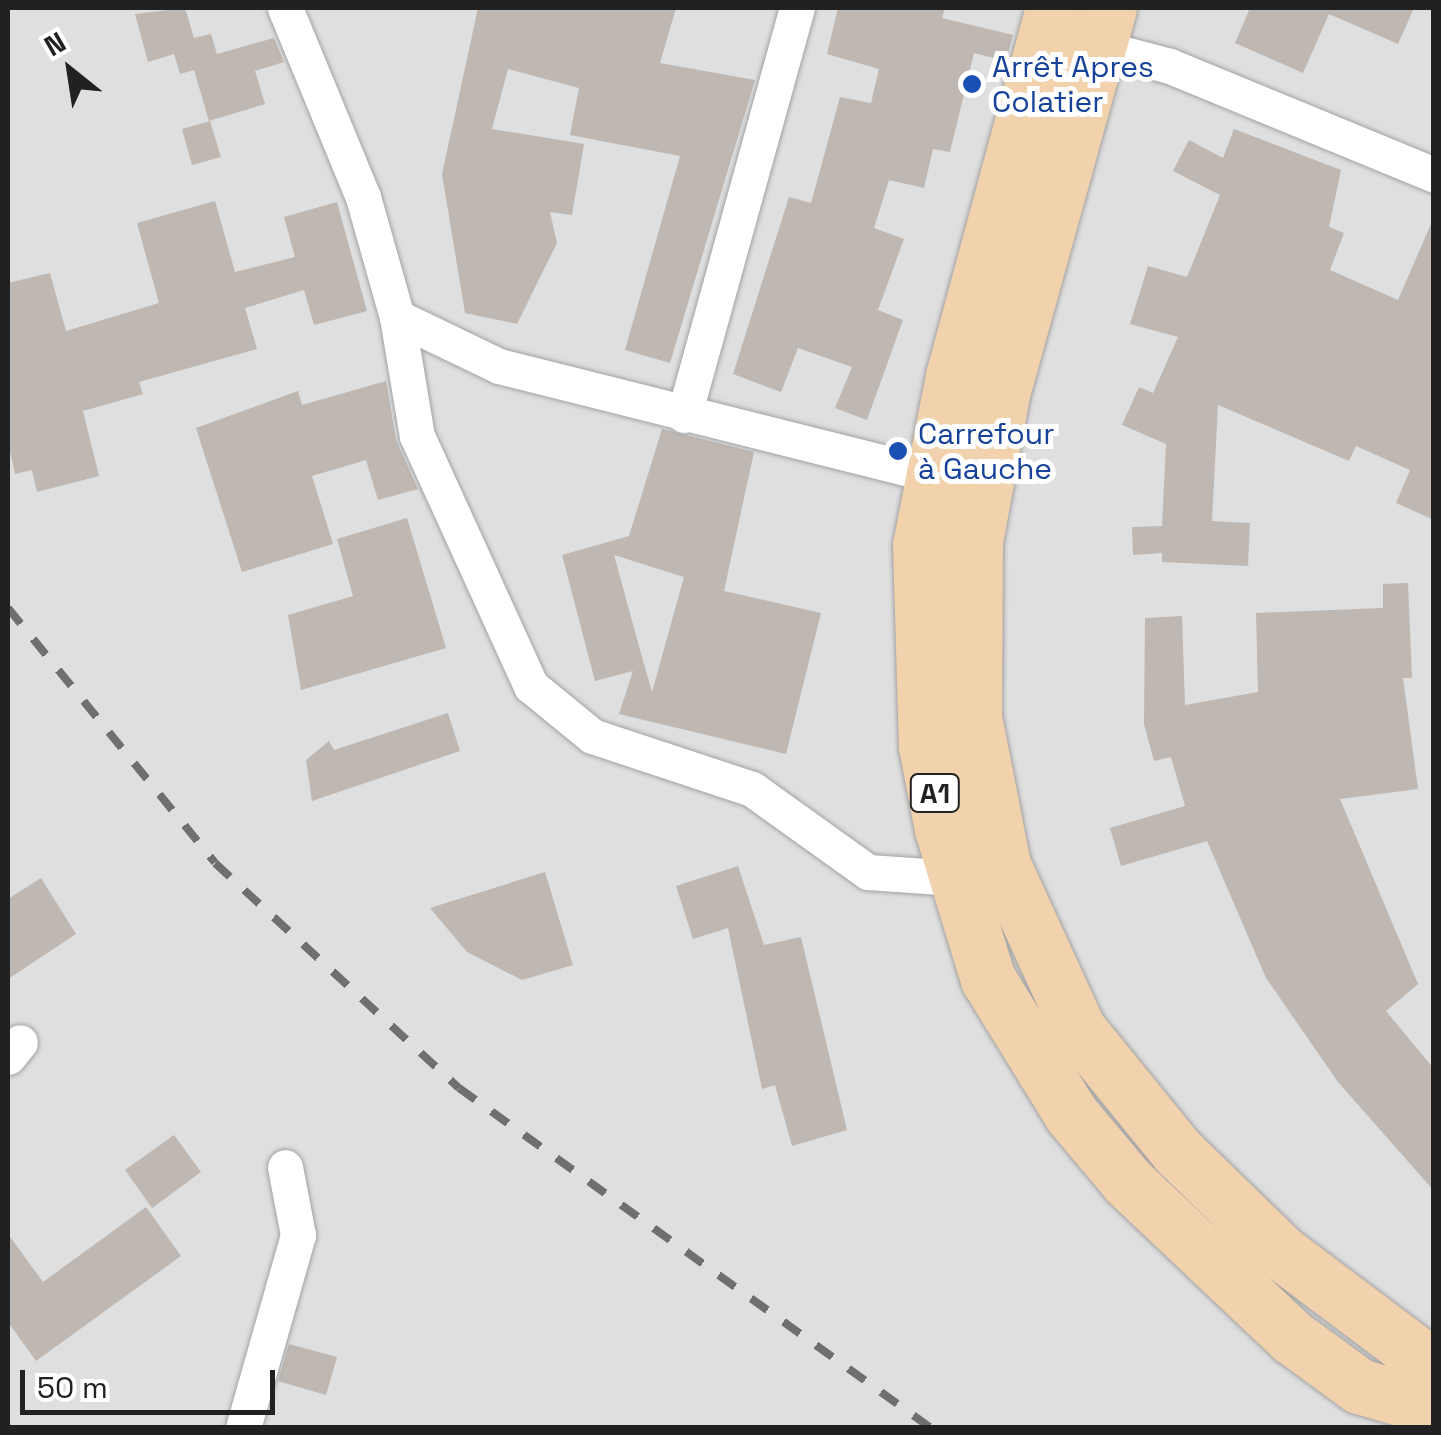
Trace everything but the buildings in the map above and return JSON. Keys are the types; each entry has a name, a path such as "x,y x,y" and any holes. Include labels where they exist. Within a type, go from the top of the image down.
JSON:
{"main road":[{"name":"A1","path":"1053,8 931,477 920,648 926,746 956,878 988,979 1024,1044 1128,1182 1306,1346 1360,1386 1434,1408"},
{"name":"A1","path":"1104,28 986,483 975,541 974,717 1002,865 1038,960 1078,1029 1178,1152 1282,1253 1434,1367"}],"street":[{"path":"286,8 363,198 397,317 417,436 530,686 592,736 752,789 868,872 956,878"},
{"path":"684,414 797,8"},
{"path":"1104,28 1170,66 1434,175"},
{"path":"397,317 499,366 931,477 986,483"},
{"path":"242,1428 298,1235 285,1167"}],"shaded area":[{"path":"8,8 1433,8 1433,1427 8,1428"}],"railway":[{"path":"8,608 215,863 459,1088 931,1428"}],"place":[{"name":"Arrêt Apres Colatier","path":"972,84"},
{"name":"Carrefour à Gauche","path":"898,451"}]}
